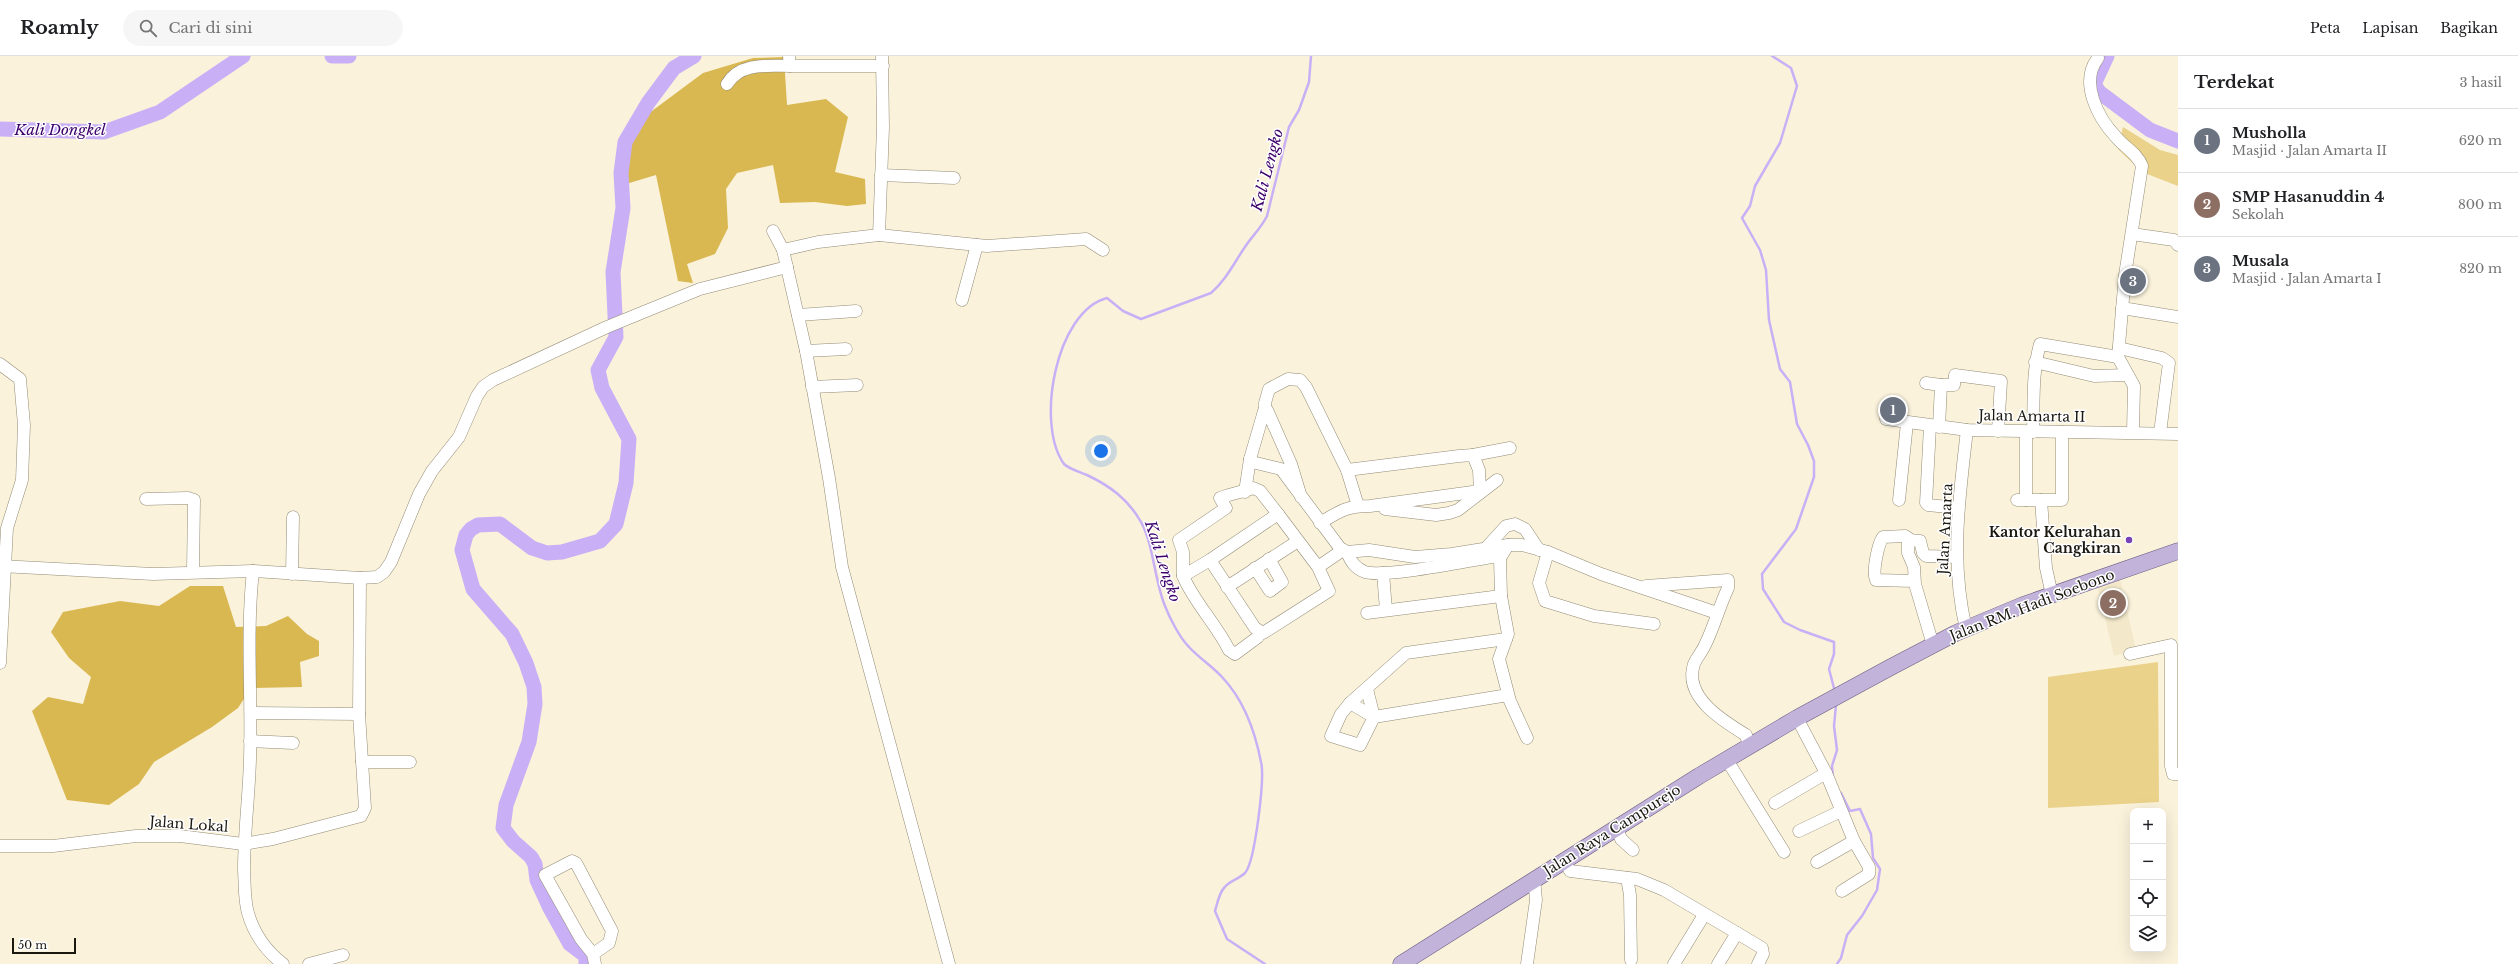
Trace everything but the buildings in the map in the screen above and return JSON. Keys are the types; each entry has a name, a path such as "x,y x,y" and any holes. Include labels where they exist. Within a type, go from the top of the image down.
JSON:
{"main road":[{"name":"Jalan RM. Hadi Soebono","path":"1826,704 1933,645 1966,629 2052,595 2178,551"},
{"name":"Jalan Raya Campurejo","path":"1401,964 1534,878 1749,746 1796,718 1826,704"}],"street":[{"path":"2098,58 2090,78 2091,90 2096,106 2114,136 2140,159 2142,166 2122,308 2118,353 2134,386 2133,432"},
{"path":"727,84 739,72 750,68 790,61 883,61 879,235"},
{"path":"881,175 954,178"},
{"path":"773,231 783,250 806,351 829,478 842,567 949,964"},
{"path":"2132,234 2174,240 2178,245"},
{"path":"783,250 818,242 879,235 977,245 1086,239 1103,250"},
{"path":"962,300 977,245"},
{"path":"2,566 153,574 253,571 360,578 377,577 388,567 419,494 432,471 458,436 483,387 493,380 607,327 700,289 787,267"},
{"path":"2122,308 2178,317"},
{"path":"798,315 856,311"},
{"path":"2062,432 2067,500 2021,500 2030,432 2035,362 2041,343 2162,358 2169,363 2160,433"},
{"path":"806,351 846,349"},
{"path":"2035,362 2094,376 2128,375"},
{"path":"0,364 20,379 24,425 22,480 7,528 2,566 0,663"},
{"path":"1926,383 1954,385 1955,375 2000,380 1998,431"},
{"path":"1243,493 1250,459 1262,415 1265,411 1265,400 1269,389 1288,379 1300,380 1306,387 1347,470 1358,506"},
{"path":"1941,384 1926,503 1928,506 1958,508"},
{"path":"812,387 857,385"},
{"path":"1265,411 1267,410 1286,454 1301,497"},
{"name":"Jalan Amarta II","path":"1886,419 1968,430 2178,434"},
{"path":"1899,500 1907,423"},
{"name":"Jalan Amarta","path":"1966,629 1959,599 1957,557 1958,508 1968,430"},
{"path":"1347,470 1473,456 1510,448"},
{"path":"1281,469 1286,454"},
{"path":"1473,456 1479,470 1480,491"},
{"path":"1250,459 1281,469 1320,523 1345,551 1352,564 1364,571 1383,573 1452,559 1486,548 1522,545 1543,551 1601,574 1643,586 1717,613"},
{"path":"1372,506 1436,515 1458,510 1480,491 1497,480"},
{"path":"1210,560 1259,632 1258,638 1235,654 1229,650 1200,604 1192,595 1183,576 1182,552 1179,540 1226,508 1243,493 1253,488 1260,491 1318,567 1329,591 1263,633 1259,632"},
{"path":"1320,523 1350,506 1372,506 1480,491"},
{"path":"146,499 188,498 194,500 193,572"},
{"path":"2041,500 2046,568 2052,595"},
{"path":"1183,576 1210,560 1278,514"},
{"path":"292,574 293,517"},
{"path":"1486,548 1506,526 1515,524 1525,529 1543,551 1539,583 1545,601 1594,616 1654,624"},
{"path":"1914,581 1877,581 1874,576 1882,538 1887,536 1906,536 1909,540 1920,541 1923,553 1926,556 1957,557"},
{"path":"1909,540 1908,553 1914,564 1914,581 1933,645"},
{"path":"1227,587 1298,541"},
{"path":"1508,545 1500,558 1503,589 1501,596 1508,634 1499,659 1508,695 1527,738"},
{"path":"1318,567 1345,551 1369,550 1452,559 1500,558"},
{"path":"1255,568 1270,591 1282,582 1269,559"},
{"path":"253,571 248,643 251,713 250,741 243,844 273,839 361,816 365,808 359,714 360,578"},
{"path":"1383,573 1386,610"},
{"path":"1643,586 1727,578 1729,582 1728,588 1705,646 1694,664 1693,681 1698,694 1708,708 1725,722 1746,735 1749,746"},
{"path":"1367,613 1501,596"},
{"path":"1367,688 1374,717 1360,746 1331,736 1341,714 1350,703 1406,653 1506,639"},
{"path":"2130,654 2174,644 2171,766 2173,774 2178,774"},
{"path":"1350,703 1374,717 1508,695"},
{"path":"251,713 359,714"},
{"path":"1796,718 1826,773 1854,841 1869,867 1870,872 1842,891"},
{"path":"250,741 293,743"},
{"path":"1727,760 1784,852"},
{"path":"362,762 410,762"},
{"path":"1775,803 1826,773"},
{"path":"1799,831 1841,811"},
{"path":"1617,828 1621,839 1633,850"},
{"name":"Jalan Lokal","path":"0,846 53,846 136,836 180,836 243,844 245,899 254,933 272,955 283,964"},
{"path":"1817,862 1854,841"},
{"path":"1564,860 1570,871 1627,878 1664,890 1762,948 1763,954 1758,964"},
{"path":"572,861 576,863 596,897 612,931 609,943 594,959 580,939 546,875 572,861"},
{"path":"1527,964 1536,900 1534,878"},
{"path":"1627,878 1630,895 1632,960"},
{"path":"1674,964 1704,915"},
{"path":"1718,964 1737,933"},
{"path":"309,964 343,956"}],"shaded area":[{"path":"784,57 787,105 826,99 848,117 835,172 865,179 866,204 847,206 815,202 780,203 773,165 737,173 726,189 728,228 715,254 687,264 693,283 678,281 656,175 616,187 625,131 703,73 753,58"},
{"path":"2123,127 2160,150 2178,155 2178,186 2142,172 2118,149"},
{"path":"2120,579 2136,650 2114,656 2097,584"},
{"path":"190,586 223,586 236,627 266,626 288,616 307,634 319,641 319,656 300,662 302,687 251,688 238,708 212,727 154,762 139,784 109,805 67,800 32,711 48,697 83,704 91,677 69,658 51,632 63,612 120,601 159,606"},
{"path":"2158,662 2159,802 2048,808 2048,677"}],"waterway":[{"name":"Kali Dongkel","path":"0,129 104,132 160,112 243,56"},
{"name":"Kali Dongkel","path":"332,56 349,56"},
{"path":"586,964 586,956 570,944 550,908 537,880 535,864 531,857 513,841 503,828 506,805 529,742 535,704 534,687 526,663 512,634 473,589 462,550 466,535 471,529 478,525 500,524 532,548 547,553 562,552 600,541 616,524 626,483 629,439 602,388 598,370 616,337 613,272 623,208 621,173 625,142 648,103 674,68 694,56"},
{"name":"Kali Lengko","path":"1265,964 1227,939 1215,911 1222,890 1245,873 1249,866 1256,837 1262,785 1262,771 1259,750 1248,716 1230,686 1182,639 1167,611 1145,530 1136,514 1130,506 1111,489 1095,479 1064,464 1055,446 1051,423 1051,397 1063,346 1075,324 1089,307 1107,298 1123,311 1141,319 1211,293 1217,288 1267,216 1289,127 1299,110 1309,82 1311,56"},
{"path":"1772,56 1791,68 1797,86 1780,143 1755,186 1750,206 1742,218 1760,250 1766,270 1769,320 1780,369 1790,382 1797,424 1808,445 1814,461 1814,477 1796,529 1762,574 1763,589 1784,622 1800,630 1834,642 1834,654 1829,669 1835,692"},
{"path":"2107,56 2094,84 2099,92 2150,130 2178,141"},
{"path":"1833,776 1832,766 1837,750 1834,726 1836,705"},
{"path":"1837,964 1841,958 1847,935 1862,916 1877,890 1880,869 1873,858 1871,834 1860,809 1850,811 1841,793"}],"place":[{"name":"Musala","path":"2133,281"},
{"name":"Musholla","path":"1893,410"},
{"name":"Kantor Kelurahan Cangkiran","path":"2129,540"},
{"name":"SMP Hasanuddin 4","path":"2113,603"}]}
